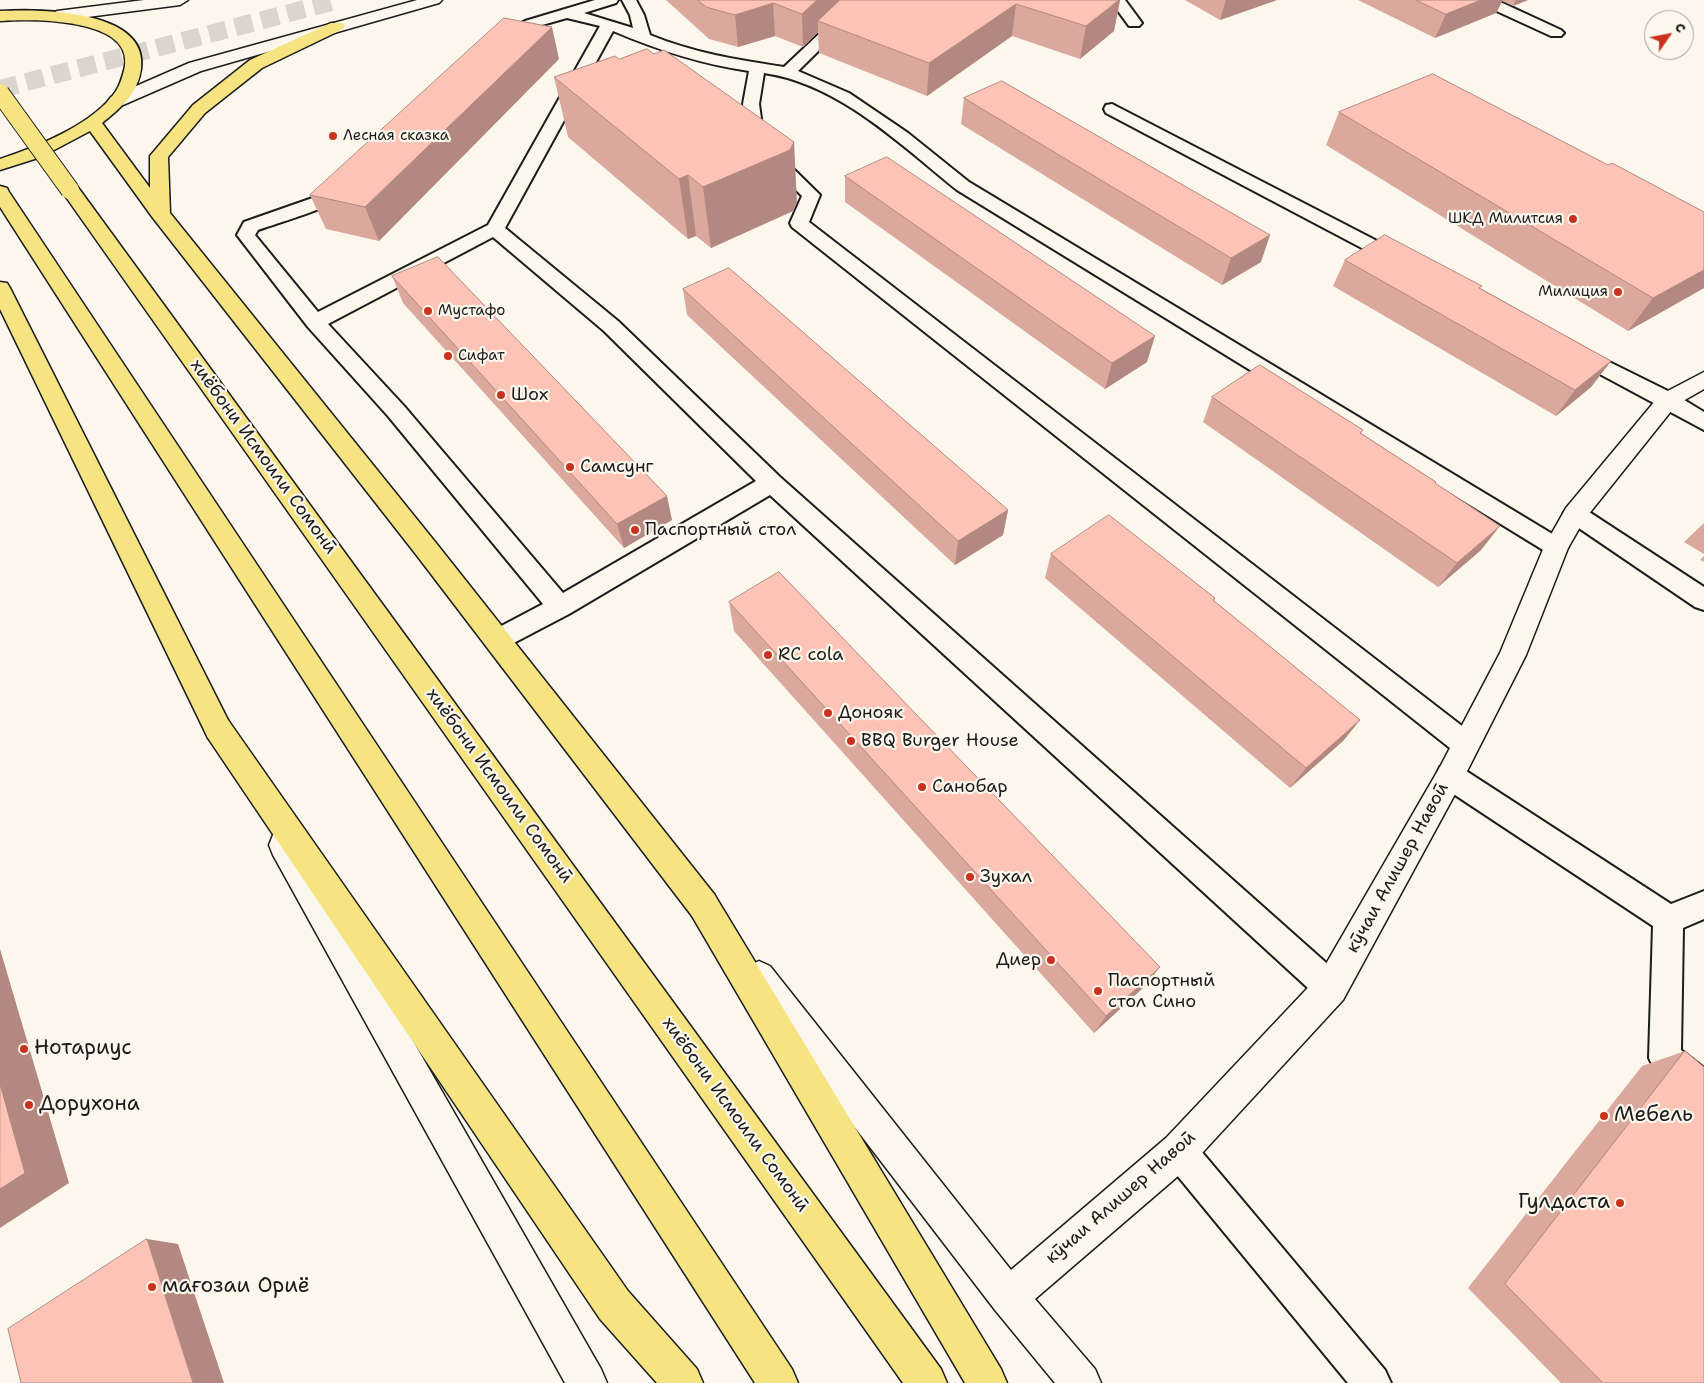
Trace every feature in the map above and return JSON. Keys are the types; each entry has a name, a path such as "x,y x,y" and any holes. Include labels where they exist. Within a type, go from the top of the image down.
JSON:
{"main road":[{"path":"2,0 16,15"},
{"path":"0,16 57,16 88,21 112,31 128,44 135,61 131,80 117,101 92,122 57,143 0,165"},
{"path":"160,214 159,156 199,109 256,64 337,26"},
{"name":"хиёбони Исмоили Сомонӣ","path":"0,93 927,1383"},
{"path":"92,122 160,214 703,904 987,1383"},
{"path":"6,201 778,1383"},
{"path":"0,288 218,729 614,1305 683,1383"}],"street":[{"path":"57,16 180,0"},
{"path":"117,101 195,68 337,26 434,0"},
{"name":"кӯчаи Алишер Навоӣ","path":"1008,1297 1179,1151 1331,988 1450,776 1513,655 1556,547 1575,514 1668,400 1704,379"},
{"path":"218,729 587,1383"},
{"path":"703,904 1008,1297 1081,1383"}],"lane":[{"path":"484,54 506,35 530,24 611,0"},
{"path":"629,0 638,15 642,38"},
{"path":"788,72 863,0"},
{"path":"1117,0 1134,23"},
{"path":"1484,0 1556,33"},
{"path":"567,13 609,24 672,50 757,70 788,72 843,96 902,137 963,186 1556,547"},
{"path":"315,322 495,229 609,24"},
{"path":"757,70 751,104 756,141 811,195 799,223 1465,744"},
{"path":"1112,108 1420,270"},
{"path":"360,175 347,188 330,198 252,226 246,235 315,322 396,411 560,607"},
{"path":"495,229 611,326 772,484 1331,988"},
{"path":"1562,345 1668,400 1704,422"},
{"path":"497,640 560,607 772,484"},
{"path":"1575,514 1704,600"},
{"path":"1450,776 1668,919"},
{"path":"1668,919 1704,905"},
{"path":"1668,919 1665,1058 1704,1089"},
{"path":"1179,1151 1372,1383"}],"building":[{"path":"698,0 817,0 802,14 773,3 735,15 706,7"},
{"path":"840,0 1119,0 1086,26 1016,4 929,63 818,21"},
{"path":"1416,0 1481,0 1446,14"},
{"path":"504,18 552,27 365,207 310,195"},
{"path":"647,49 654,54 664,50 794,142 790,150 703,187 688,175 679,179 554,77 615,56 619,59"},
{"path":"1433,74 1608,165 1612,163 1704,212 1704,270 1653,298 1339,112"},
{"path":"1002,81 1270,235 1231,258 964,98"},
{"path":"887,157 1155,336 1112,363 845,176"},
{"path":"1385,235 1482,286 1479,288 1611,361 1575,390 1345,260"},
{"path":"438,257 667,496 617,524 392,276"},
{"path":"729,268 1008,510 958,541 683,289"},
{"path":"1260,365 1363,430 1360,433 1500,526 1457,563 1212,397"},
{"path":"1109,515 1215,598 1213,600 1360,720 1306,768 1051,554"},
{"path":"779,572 1160,967 1106,1016 729,602"},
{"name":"Гулдаста","path":"1685,1051 1704,1067 1704,1383 1603,1383 1505,1284"},
{"path":"0,1084 25,1173 0,1189"},
{"name":"мағозаи Ориё","path":"147,1239 193,1383 21,1383 8,1329"}],"tunnel":[{"path":"0,89 339,0"}],"place":[{"name":"Лесная сказка","path":"333,136"},
{"name":"ШКД Милитсия","path":"1573,219"},
{"name":"Милиция","path":"1618,292"},
{"name":"Мустафо","path":"428,311"},
{"name":"Сифат","path":"448,356"},
{"name":"Шох","path":"501,395"},
{"name":"Самсунг","path":"570,467"},
{"name":"Паспортный стол","path":"635,530"},
{"name":"RC cola","path":"768,655"},
{"name":"Донояк","path":"828,713"},
{"name":"BBQ Burger House","path":"851,741"},
{"name":"Санобар","path":"922,787"},
{"name":"Зухал","path":"970,877"},
{"name":"Диер","path":"1051,960"},
{"name":"Паспортный стол Сино","path":"1098,991"},
{"name":"Нотариус","path":"24,1049"},
{"name":"Дорухона","path":"29,1105"},
{"name":"Мебель","path":"1604,1116"},
{"name":"Гулдаста","path":"1620,1203"},
{"name":"мағозаи Ориё","path":"152,1287"}]}
